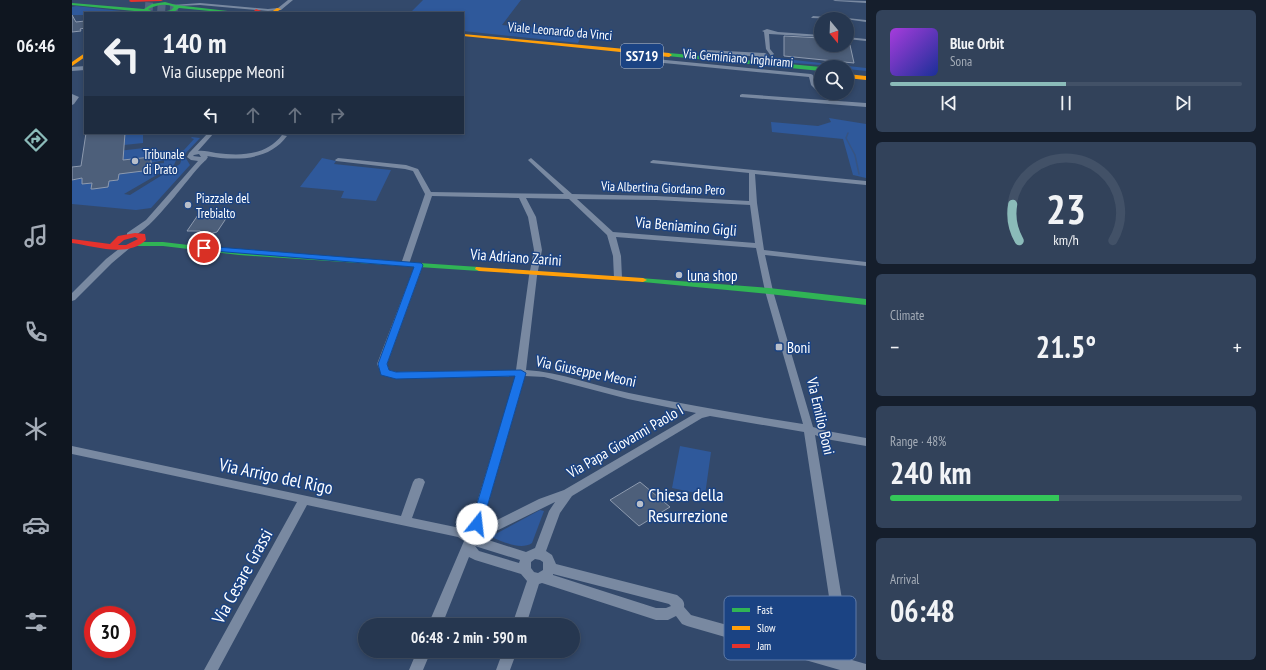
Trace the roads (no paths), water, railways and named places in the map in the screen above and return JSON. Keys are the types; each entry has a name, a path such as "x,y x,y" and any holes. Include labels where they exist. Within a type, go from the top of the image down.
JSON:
{"main road":[{"path":"104,0 214,12"},
{"path":"113,0 194,12"},
{"path":"72,2 161,7"},
{"path":"72,2 229,12"},
{"name":"Viale Leonardo da Vinci","path":"464,35 814,68"},
{"name":"Viale Leonardo da Vinci","path":"464,39 814,72"},
{"path":"73,62 84,50"},
{"path":"73,62 84,55"},
{"path":"684,56 749,59 768,55 772,61 777,63 814,66"},
{"path":"854,72 864,74"},
{"path":"854,75 864,74"},
{"path":"117,245 130,235 143,237 163,244"},
{"path":"132,246 143,237"},
{"path":"72,241 132,246 163,244"},
{"name":"Via Adriano Zarini","path":"163,244 239,253 618,278 769,291 866,302"}],"street":[{"path":"161,7 200,4 259,11 276,11 291,0"},
{"path":"835,0 866,2"},
{"path":"838,0 842,5"},
{"path":"854,20 866,21"},
{"path":"707,52 768,55 770,34 814,36"},
{"path":"854,38 865,39"},
{"name":"Via Geminiano Inghirami","path":"645,60 811,76 814,85"},
{"path":"73,62 84,67"},
{"path":"73,62 84,67"},
{"path":"72,96 76,97 72,103"},
{"path":"742,96 866,105"},
{"path":"192,156 210,134"},
{"path":"192,156 266,152 281,143 284,136"},
{"path":"130,235 149,222 196,168 203,155 202,142"},
{"path":"192,156 196,168"},
{"path":"338,160 411,167 416,170 429,194 405,264"},
{"path":"531,160 611,234 617,250 619,265 618,278"},
{"path":"653,162 866,183"},
{"name":"Via Emilio Boni","path":"752,172 753,203 760,249 769,291 809,429 836,596"},
{"name":"Via Albertina Giordano Pero","path":"429,194 656,198 753,203"},
{"path":"438,618 470,543 521,373 538,250 532,217 522,196"},
{"path":"143,237 149,222"},
{"name":"Via Beniamino Gigli","path":"611,234 760,249 866,264"},
{"path":"109,261 117,245"},
{"path":"72,298 109,261 132,246"},
{"name":"Via Giuseppe Meoni","path":"419,265 382,364 385,372 396,375 544,374 628,396 709,412 809,429 826,435 866,442"},
{"name":"Via Giuseppe Meoni","path":"698,416 709,412"},
{"name":"Via Papa Giovanni Paolo I","path":"470,543 543,502 568,493 698,416"},
{"name":"Via Arrigo del Rigo","path":"72,450 304,500 405,520 460,533 470,543"},
{"path":"405,520 419,482"},
{"name":"Via Papa Giovanni Paolo I","path":"533,556 555,511 568,493"},
{"name":"Via Cesare Grassi","path":"211,670 304,500"},
{"path":"470,543 478,542 533,556 547,558 551,568 548,574 538,577"},
{"path":"470,543 475,555 524,570 538,577 656,614 668,614 677,609"},
{"path":"524,570 523,563 533,556"},
{"path":"551,568 673,599 678,603 677,609"},
{"path":"522,618 538,577"},
{"path":"677,609 688,620 724,631"},
{"path":"416,670 421,658"},
{"path":"503,670 507,658"},
{"path":"820,660 847,668 864,670"}],"waterway":[{"path":"848,133 846,138 855,155 859,174"}],"tunnel":[{"path":"145,6 182,9"}],"place":[{"name":"Tribunale di Prato","path":"135,161"},
{"name":"Piazzale del Trebialto","path":"188,205"},
{"name":"luna shop","path":"679,275"},
{"name":"Boni","path":"779,347"},
{"name":"Chiesa della Resurrezione","path":"640,504"}]}
